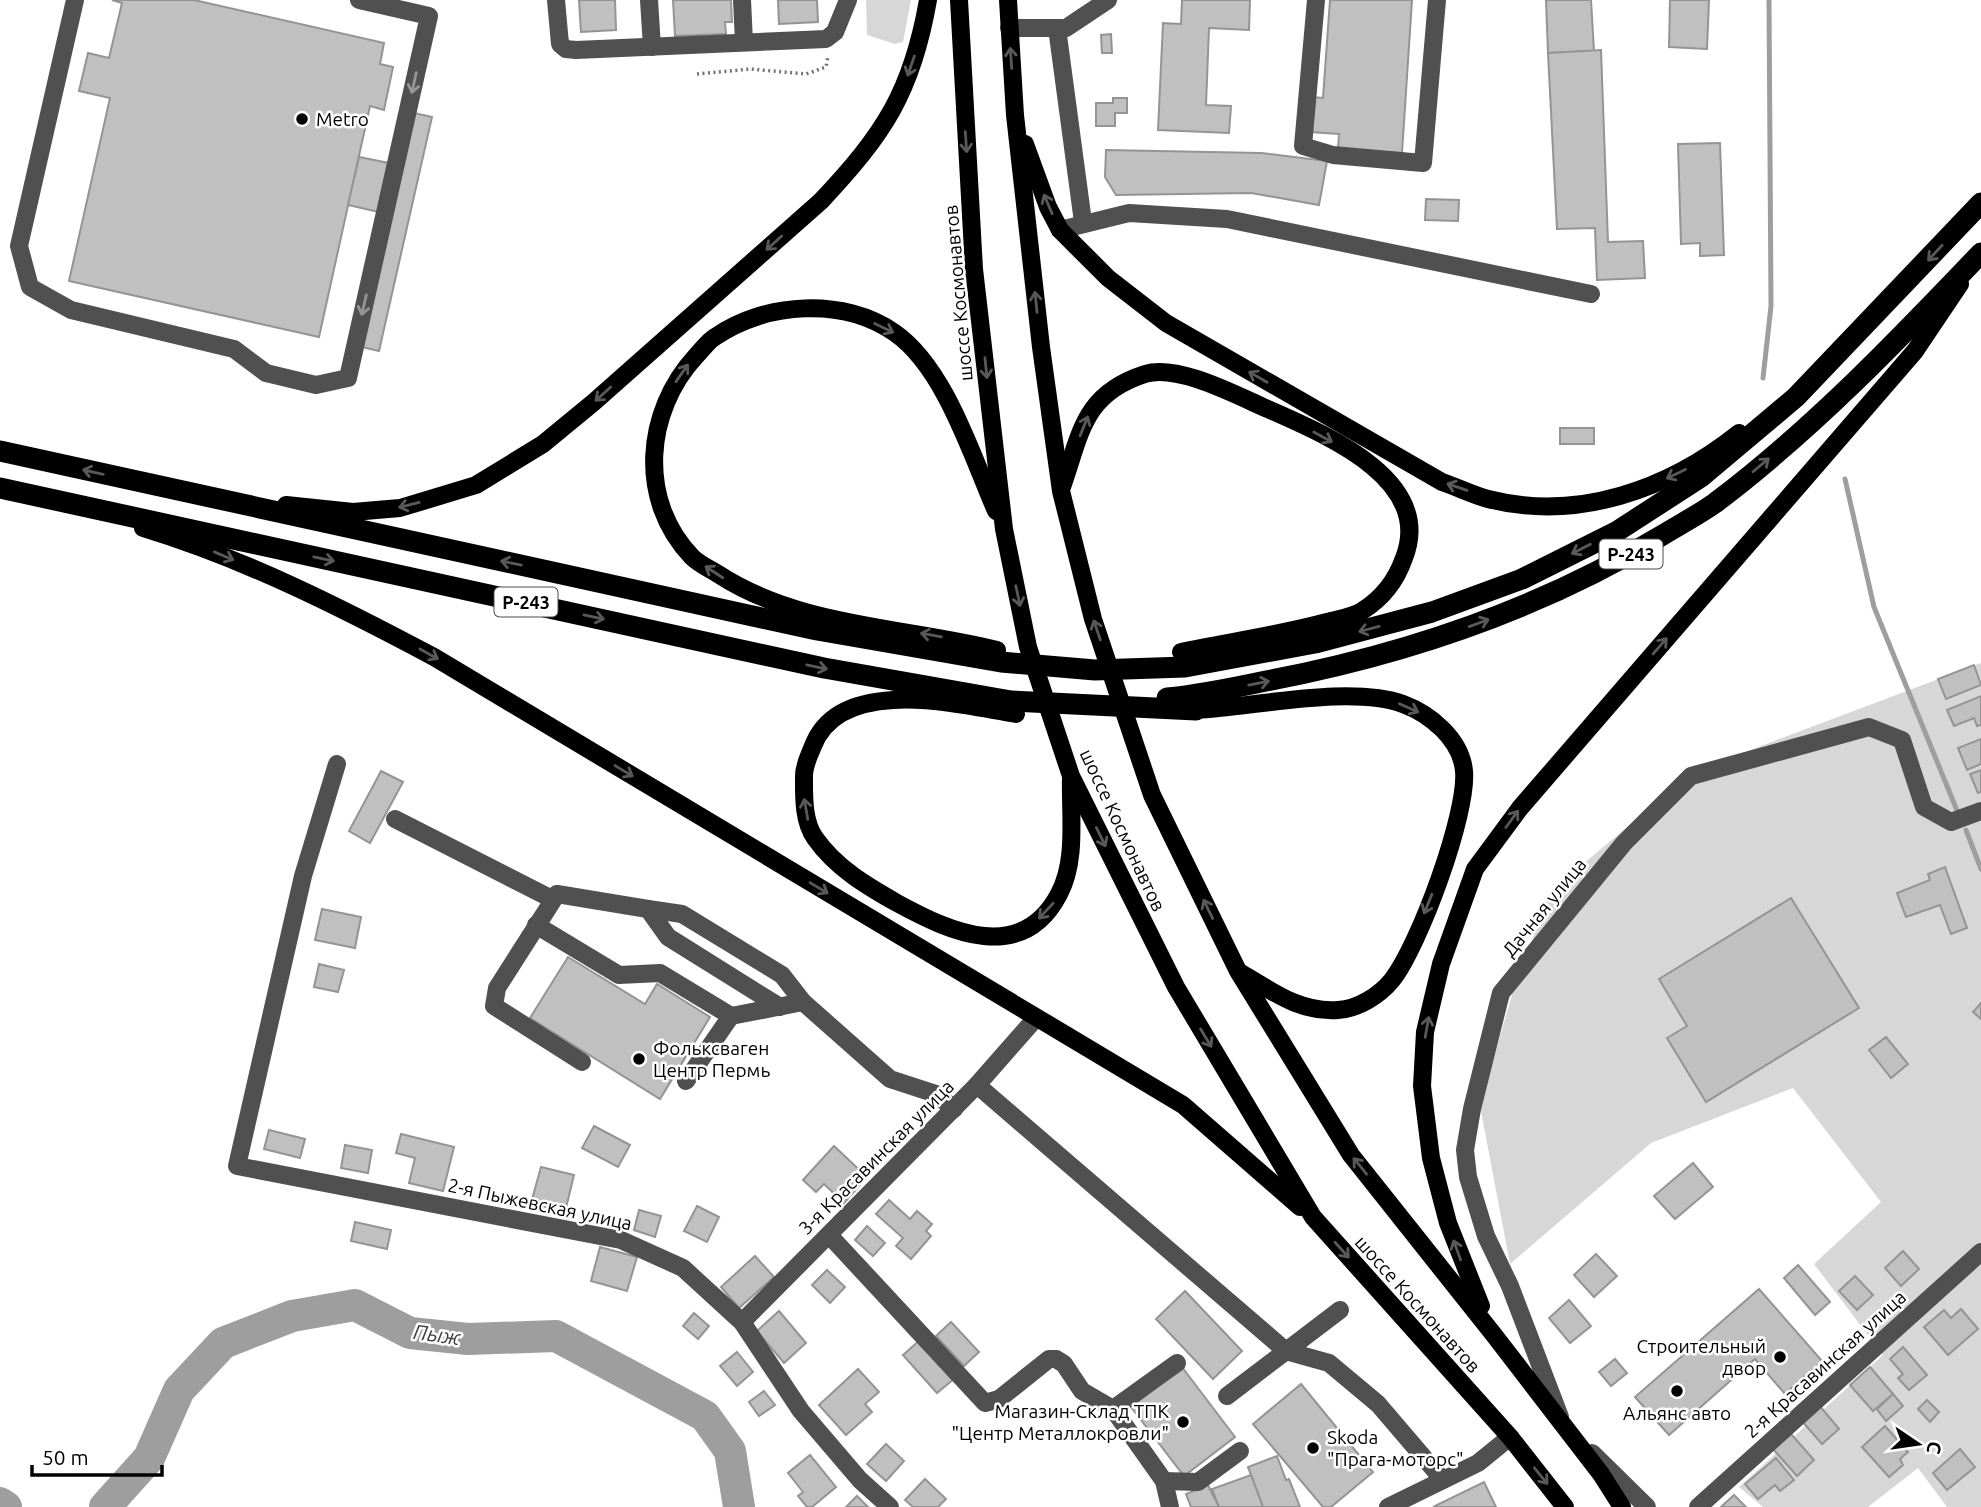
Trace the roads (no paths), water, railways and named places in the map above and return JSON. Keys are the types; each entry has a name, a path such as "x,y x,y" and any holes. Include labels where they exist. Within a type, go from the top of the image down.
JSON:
{"highway":[{"name":"Р-243","path":"0,451 817,630 1095,670 1315,643 1419,616 1522,579 1616,532 1701,477 1796,397 1865,328 1981,203"},
{"name":"Р-243","path":"0,488 1014,708 1194,703 1446,635 1527,606 1628,556 1714,504 1813,422 1889,350 1981,253"}],"main road":[{"path":"159,487 352,512 400,508 447,496 476,485 510,466 543,444 593,402 821,201 857,163 880,135 897,103 918,47 928,0"},
{"name":"шоссе Космонавтов","path":"959,0 975,269 1004,529 1028,647 1071,776 1176,987 1313,1217 1510,1437 1565,1507"},
{"name":"шоссе Космонавтов","path":"1008,0 1015,115 1041,346 1061,491 1093,619 1152,795 1238,971 1350,1155 1564,1425 1622,1507"},
{"path":"1015,115 1048,207 1060,230 1108,278 1166,323 1442,482 1488,499 1558,506 1601,501 1643,489 1685,471 1737,435 1814,367 1865,328"},
{"path":"1494,1335 1467,1277 1448,1223 1431,1158 1422,1086 1425,1032 1441,964 1475,870 1520,808 1915,351 1981,253"},
{"path":"999,656 786,607 739,588 692,558 671,527 656,494 654,447 662,406 684,369 714,337 748,320 784,309 822,308 862,316 895,333 923,361 947,399 1004,529"},
{"path":"1061,491 1092,406 1110,390 1148,372 1172,374 1209,383 1289,418 1368,461 1394,486 1410,514 1410,544 1398,574 1384,594 1360,613 1183,659"},
{"path":"42,498 192,543 323,598 435,657 1183,1105 1313,1217"},
{"path":"1194,703 1378,698 1402,704 1431,718 1451,739 1464,768 1464,803 1450,850 1406,958 1392,981 1366,1002 1340,1010 1317,1009 1295,1004 1238,971"},
{"path":"1014,708 908,699 871,702 836,714 816,738 804,769 804,808 813,836 859,881 928,920 969,936 999,937 1027,928 1048,912 1060,892 1069,862 1071,776"}],"street":[{"path":"75,0 19,246 30,287 71,310 234,349 266,373 316,385 348,378 429,16 359,0"},
{"path":"556,0 557,34 566,49 832,37 844,15 848,0"},
{"path":"649,0 652,47"},
{"path":"742,0 744,42"},
{"path":"1009,28 1066,28 1108,0"},
{"path":"1316,0 1303,146 1333,155 1423,163 1437,0"},
{"path":"1057,28 1083,222"},
{"path":"1060,230 1083,222 1129,214 1227,219 1591,294"},
{"name":"Дачная улица","path":"1564,1425 1527,1337 1510,1286 1486,1236 1468,1177 1465,1150 1472,1109 1501,993 1624,842 1691,776 1868,727 1902,740 1924,807 1951,822 1981,811"},
{"name":"2-я Пыжевская улица","path":"337,764 303,876 237,1166 621,1240 683,1268 742,1322 801,1411 860,1480 890,1507"},
{"path":"395,819 552,899"},
{"path":"582,1062 494,1006 497,988 552,899 563,893 682,914 782,975 803,1002 890,1079 936,1094 954,1109"},
{"path":"648,909 668,937 780,1007"},
{"path":"536,925 619,975 660,973 731,1016 803,1002"},
{"path":"686,1082 731,1016"},
{"name":"3-я Красавинская улица","path":"742,1322 954,1109 1035,1018"},
{"path":"977,1085 1286,1351 1329,1363 1378,1404 1443,1480"},
{"path":"829,1235 985,1403 999,1399 1040,1365 1049,1359 1056,1359 1082,1391 1113,1409 1164,1481 1170,1507"},
{"name":"2-я Красавинская улица","path":"1698,1507 1981,1252"},
{"path":"1227,1396 1340,1310"},
{"path":"1113,1409 1177,1363"},
{"path":"1564,1425 1647,1507"},
{"path":"1388,1507 1490,1456 1510,1437"},
{"path":"1164,1481 1198,1482 1241,1451"}],"waterway":[{"path":"1763,378 1771,306 1769,0"},
{"path":"1845,479 1874,607 1958,813"},
{"path":"1966,830 1981,869"},
{"name":"Пыж","path":"105,1507 149,1458 179,1390 223,1343 292,1316 355,1305 410,1333 468,1339 556,1336 705,1416 730,1451 739,1507"},
{"name":"Пыж","path":"0,1503 6,1507"}],"place":[{"name":"Metro","path":"302,119"},
{"name":"Фольксваген Центр Пермь","path":"639,1059"},
{"name":"Строительный двор","path":"1780,1357"},
{"name":"Альянс авто","path":"1677,1391"},
{"name":"Магазин-Склад ТПК \"Центр Металлокровли\"","path":"1183,1422"},
{"name":"Skoda \"Прага-моторс\"","path":"1313,1448"}]}
